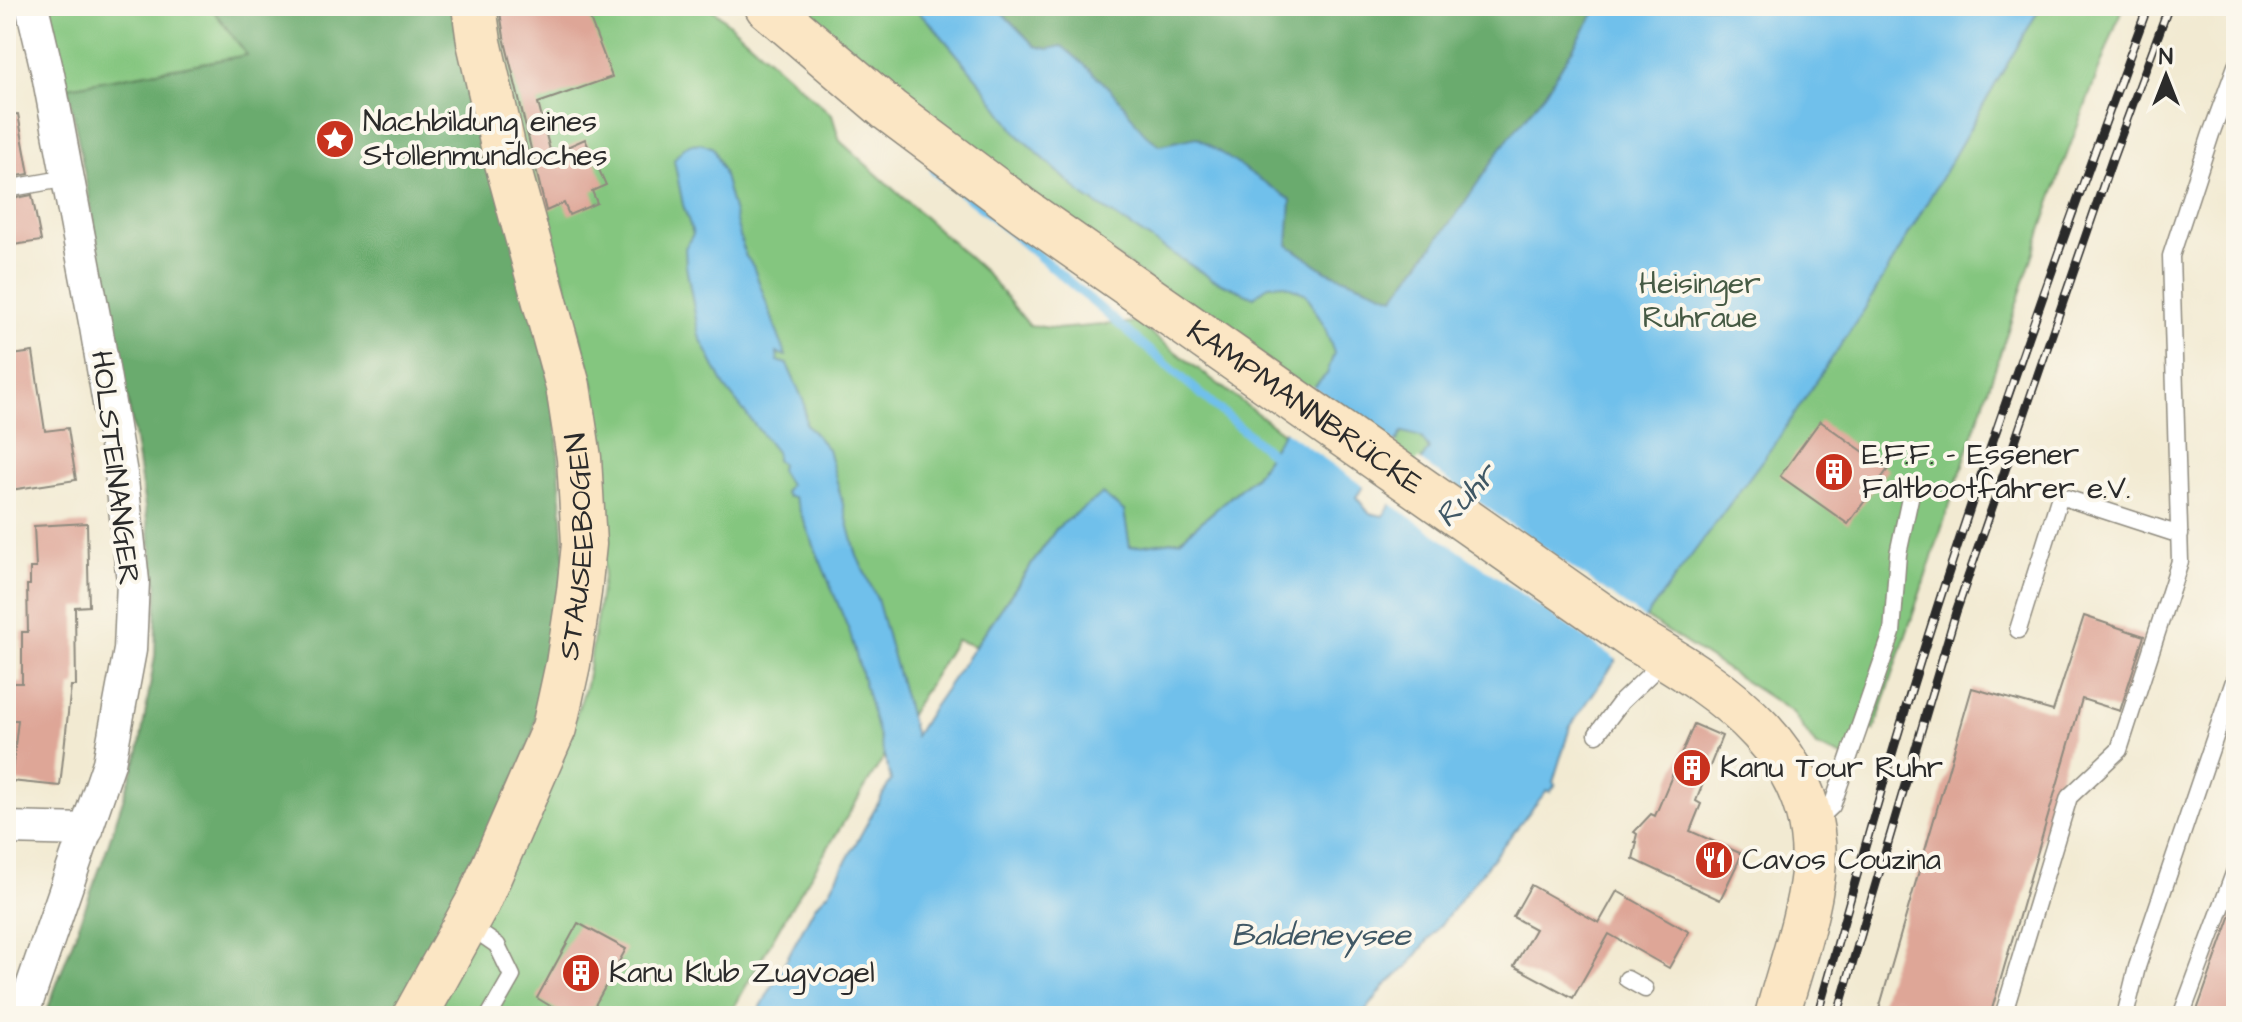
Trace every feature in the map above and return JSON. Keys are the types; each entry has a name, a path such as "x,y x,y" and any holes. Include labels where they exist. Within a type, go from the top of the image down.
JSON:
{"street":[{"name":"HOLSTEINANGER","path":"22,1016 87,830 111,749 130,650 133,581 122,480 68,178 32,6"},
{"name":"STAUSEEBOGEN","path":"415,1016 466,924 554,728 568,664 584,544 579,458 568,386 507,163 479,42 474,6"},
{"name":"KAMPMANNBRÜCKE","path":"767,6 889,110 1024,211 1739,708 1766,733 1796,779 1810,827 1813,873 1777,1016"},
{"path":"6,828 87,830"}],"lane":[{"path":"2003,1016 2069,797 2119,750 2180,561 2171,256 2231,93 2236,66"},
{"path":"6,189 68,178"},
{"path":"2018,630 2060,496 2180,535"},
{"path":"1810,827 1832,806 1892,633 1898,554 1910,498"},
{"path":"1597,734 1621,702 1651,649"},
{"path":"2125,1016 2137,967 2236,675"},
{"path":"2181,1016 2236,868"},
{"path":"466,924 497,945 512,976 489,1016"},
{"path":"1627,979 1645,989"}],"green space":[{"path":"49,6 210,6 248,55 68,87"},
{"path":"210,6 460,6 555,395 565,564 532,738 477,867 393,1016 45,1016 139,751 155,656 157,586 134,434 68,87 247,55"},
{"path":"489,6 709,6 832,115 840,141 986,273 1029,325 1057,329 1136,322 1283,433 1255,476 1180,540 1129,548 1124,511 1057,528 975,646 956,640 787,914 729,1016 431,1016 559,764 586,686 604,571 595,390 560,265 521,162"},
{"name":"Heisinger Ruhraue","path":"781,6 2123,6 2063,165 1874,731 1868,729 1855,762 1816,746 1792,712 1300,393"},
{"path":"995,6 1599,6 1545,93 1501,148 1459,211 1394,297 1326,271 1288,245 1291,200 1160,145 1143,134 1121,101 1048,49 1035,46"}],"water":[{"path":"912,6 995,6 1035,46 1048,49 1062,46 1077,58 1118,98 1145,134 1160,145 1197,137 1291,200 1288,245 1326,271 1394,297 1459,211 1501,148 1545,93 1599,6 2041,6 1868,304 1778,439 1651,610 1570,727 1553,782 1556,784 1550,792 1547,790 1407,967 1385,986 1362,1016 756,1016 815,906 829,892 891,780 850,633 794,497 788,497 784,492 789,485 780,470 781,464 776,460 776,452 725,387 699,336 686,266 685,248 693,234 683,205 674,160 678,155 690,145 707,145 713,148 723,172 745,255 753,266 786,356 777,353 778,361 787,364 804,402 806,424 828,449 857,556 877,599 915,736 1057,528 1102,494 1124,511 1130,547 1180,540 1255,476 1311,390 1327,374 1334,353 1324,326 1306,294 1284,284 1269,285 1254,297 1212,279 1084,196 1018,135 980,82","holes":["1403,432 1421,437 1429,449 1383,516 1369,513 1356,497"]}],"pier":[{"path":"1310,385 1398,445 1367,489 1281,428"},
{"path":"1418,459 1648,621 1620,662 1388,502"}],"building":[{"path":"499,6 585,6 612,77 538,103 551,154 585,139 606,185 592,191 597,203 569,215 564,203 546,211"},
{"path":"18,114 29,174 6,178 6,115"},
{"path":"32,195 41,241 6,246 6,200"},
{"path":"33,352 45,431 68,428 76,480 10,490 6,469 6,356"},
{"name":"E.F.F. - Essener Faltbootfahrer e.V.","path":"1820,421 1888,469 1848,524 1780,476"},
{"path":"87,523 89,606 75,607 76,686 71,686 60,786 11,781 18,720 6,720 6,683 22,683 22,632 28,632 27,585 30,585 30,568 36,568 34,526"},
{"path":"2084,616 2144,636 2120,711 2082,699 1990,1016 1877,1016 1972,688 2053,711"},
{"path":"1694,724 1722,736 1696,801 1701,804 1690,831 1742,854 1720,900 1633,859 1637,842 1634,832 1651,814 1655,816"},
{"path":"1531,885 1599,923 1617,891 1689,932 1669,968 1609,934 1573,998 1514,966 1535,929 1513,917"},
{"path":"2233,909 2236,909 2236,1016 2195,1016"},
{"name":"Kanu Klub Zugvogel","path":"578,923 626,949 589,1016 567,1016 537,998"}],"waterway":[{"path":"934,171 992,216 1270,453"}],"railway":[{"path":"1817,1016 1938,605 2040,304 2148,6"},
{"path":"1837,1016 1956,612 2112,160 2169,6"}],"place":[{"name":"Nachbildung eines Stollenmundloches","path":"335,139"},
{"name":"E.F.F. - Essener Faltbootfahrer e.V.","path":"1834,472"},
{"name":"Kanu Tour Ruhr","path":"1692,768"},
{"name":"Cavos Couzina","path":"1714,860"},
{"name":"Kanu Klub Zugvogel","path":"581,973"}],"water label":[{"name":"Ruhr","path":"1466,496"},
{"name":"Baldeneysee","path":"1321,935"}]}
